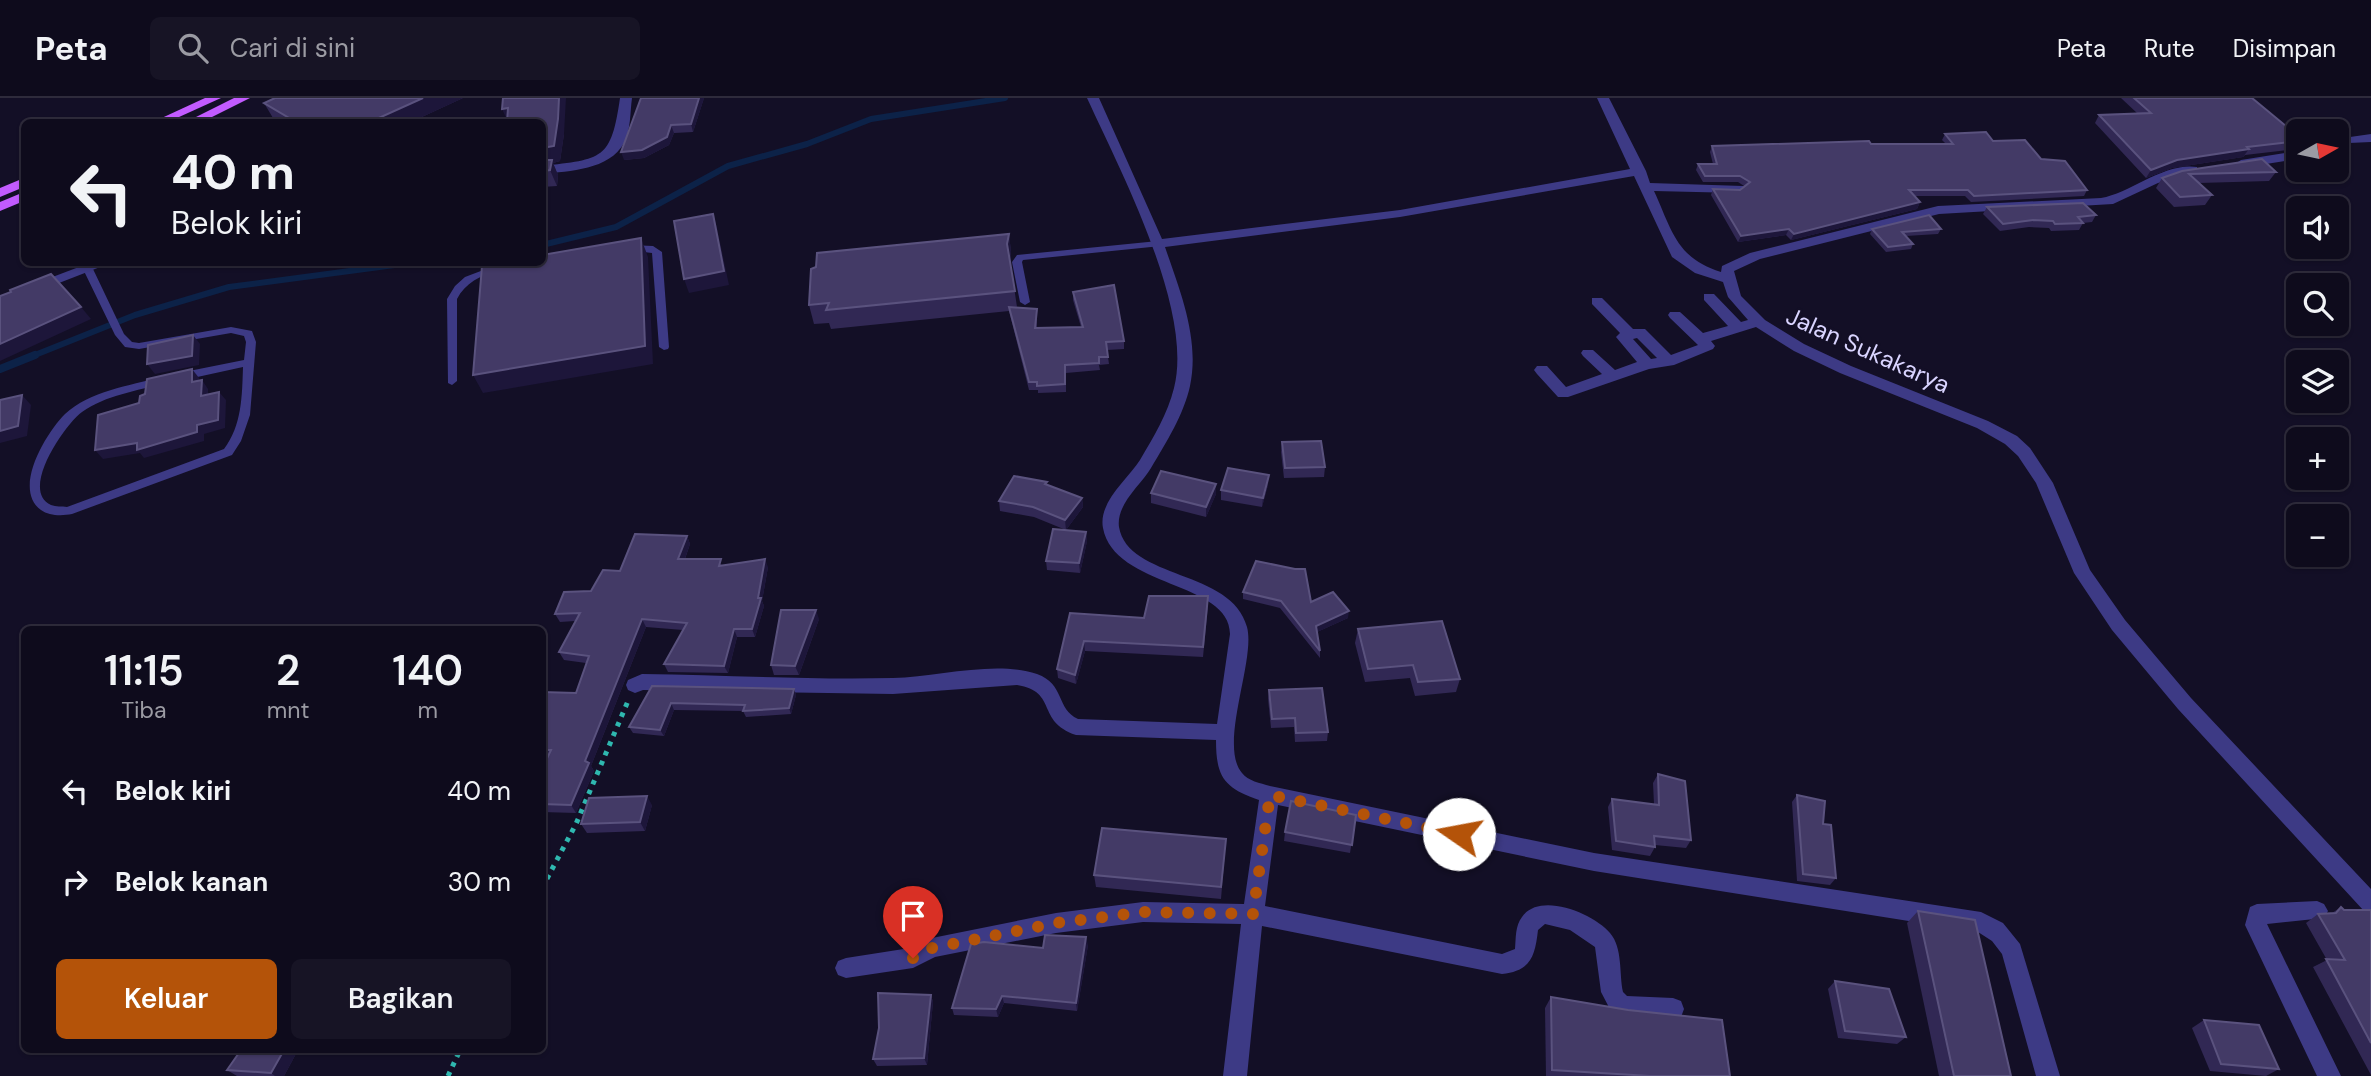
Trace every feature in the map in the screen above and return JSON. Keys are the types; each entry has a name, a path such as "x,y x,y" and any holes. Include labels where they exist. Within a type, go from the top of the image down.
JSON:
{"main road":[{"path":"166,119 215,98"},
{"path":"196,119 244,98"},
{"path":"0,192 21,183"},
{"path":"0,207 21,197"}],"street":[{"path":"546,169 580,165 609,154 618,141 626,98"},
{"path":"1093,98 1158,244 1180,321 1187,362 1182,389 1145,465 1112,511 1110,526 1121,552 1217,599 1238,625 1238,656 1226,732 1228,771 1234,779 1270,795 1594,862 1981,922 2005,938 2012,951 2048,1076"},
{"path":"1603,98 1678,254 1700,270 1726,278 1727,269 1755,256 1907,220 1938,210 2101,202 2124,195 2153,180 2204,169"},
{"path":"2349,139 2371,138"},
{"path":"2228,166 2286,157"},
{"path":"1158,244 1301,229 1522,195 1640,171"},
{"path":"1647,187 1738,188"},
{"path":"0,302 96,266"},
{"name":"Jalan Sukakarya","path":"1726,278 1741,306 1775,336 1799,349 1979,424 2018,445 2036,467 2073,556 2094,593 2176,694 2371,904"},
{"path":"1709,297 1739,327"},
{"path":"1597,301 1630,335"},
{"path":"1542,370 1563,393 1647,364 1669,362 1708,346 1675,315"},
{"path":"1700,339 1757,322"},
{"path":"1647,364 1623,337 1640,332 1669,362"},
{"path":"1588,353 1612,375"},
{"path":"635,685 642,682 668,682 895,686 1020,678 1046,686 1052,693 1058,717 1065,724 1076,727 1226,732"},
{"path":"1235,1076 1253,914 1270,795"},
{"path":"2317,911 2257,914 2256,925 2329,1076"},
{"path":"846,968 913,958 932,948 1056,923 1143,912 1253,914 1502,964 1516,962 1521,958 1526,950 1527,930 1537,916 1556,914 1604,940 1610,989 1620,1007 1673,1009"}],"lane":[{"path":"1025,302 1017,262 1020,257 1158,244"},
{"path":"625,249 638,247 657,252 664,347"},
{"path":"452,381 452,299 455,290 487,270 508,267"},
{"path":"88,269 120,335 129,345 139,346 230,331 248,332 251,342 243,422 237,443 228,452 68,511 52,513 44,509 37,499 35,475 57,428 81,408 103,396 247,363"}],"path":[{"path":"546,880 576,824 635,685"},
{"path":"448,1076 459,1053"}],"building":[{"path":"275,98 423,98 377,119 291,119 264,103"},
{"path":"503,98 559,98 554,146 546,147 546,119 507,119 508,108 502,109"},
{"path":"641,98 699,98 691,124 671,125 667,137 642,150 621,152"},
{"path":"2134,98 2252,98 2286,126 2286,142 2177,160 2151,170 2099,115 2151,113"},
{"path":"1986,132 1993,141 2025,140 2041,159 2065,161 2087,190 1974,196 1968,190 1909,190 1920,202 1794,234 1789,229 1741,236 1713,189 1740,190 1750,182 1740,176 1705,176 1698,164 1717,164 1712,146 1869,141 1871,144 1953,144 1945,134"},
{"path":"2262,159 2276,172 2189,174 2212,195 2180,197 2162,178 2182,171"},
{"path":"546,160 552,160 550,170 546,170"},
{"path":"2083,203 2096,215 2078,217 2083,223 2055,224 2053,221 2033,220 2003,224 1987,207"},
{"path":"713,214 724,271 684,279 674,221"},
{"path":"1929,215 1941,229 1902,232 1913,244 1888,247 1872,229"},
{"path":"1009,234 1007,244 1015,291 826,310 829,303 809,305 811,269 816,267 817,253"},
{"path":"641,238 645,346 473,375 482,266 546,266 546,254"},
{"path":"51,274 81,307 0,344 0,296"},
{"path":"1114,285 1124,341 1106,342 1108,357 1099,357 1099,363 1065,365 1065,384 1037,386 1037,382 1029,382 1009,307 1037,309 1035,328 1083,327 1073,292"},
{"path":"193,335 192,356 147,364 148,345"},
{"path":"192,369 192,382 202,380 201,396 219,392 218,420 197,425 197,432 137,450 137,443 95,450 98,415 139,403 140,396 145,394 147,379"},
{"path":"22,395 18,426 0,431 0,400"},
{"path":"1321,441 1325,467 1285,468 1282,442"},
{"path":"1228,468 1269,475 1263,498 1221,490"},
{"path":"1161,471 1216,484 1206,507 1151,493"},
{"path":"1014,476 1047,482 1045,484 1082,498 1065,520 1033,507 999,501"},
{"path":"1053,529 1086,532 1079,563 1046,561"},
{"path":"635,534 687,536 678,559 721,559 719,566 765,559 758,598 761,598 752,629 734,629 724,666 664,664 687,623 642,619 585,761 589,763 571,805 546,804 546,761 551,750 546,750 546,692 576,693 589,656 559,652 580,613 555,614 564,592 591,591 603,570 620,571"},
{"path":"1256,561 1305,569 1311,602 1333,592 1349,611 1316,626 1320,651 1281,601 1243,592"},
{"path":"1149,596 1208,596 1203,647 1084,641 1075,675 1057,669 1070,613 1144,618"},
{"path":"781,610 816,610 795,666 771,665"},
{"path":"1442,621 1460,679 1418,682 1413,665 1368,669 1358,629"},
{"path":"652,686 794,689 789,708 743,711 745,705 671,703 660,730 629,727"},
{"path":"1322,688 1328,732 1296,733 1295,718 1272,719 1269,690"},
{"path":"1658,774 1685,781 1691,840 1654,836 1655,847 1616,841 1612,799 1659,805"},
{"path":"1797,795 1825,801 1823,824 1831,825 1836,878 1803,874"},
{"path":"647,796 640,822 581,824 589,798"},
{"path":"1291,801 1356,815 1352,845 1285,832"},
{"path":"1102,828 1226,839 1221,887 1094,875"},
{"path":"2341,907 2344,910 2371,910 2371,1043 2326,959 2345,960 2318,914 2336,913"},
{"path":"1918,911 1975,920 2011,1076 1954,1076"},
{"path":"1045,935 1086,937 1076,1003 1002,996 996,1009 952,1008 971,944 984,942 1043,948"},
{"path":"1835,981 1889,989 1906,1037 1845,1031"},
{"path":"878,993 931,995 924,1058 873,1059 879,1028"},
{"path":"1551,997 1628,1010 1722,1020 1730,1076 1650,1076 1552,1070"},
{"path":"2204,1020 2259,1025 2279,1069 2221,1064"},
{"path":"239,1053 282,1053 271,1073 227,1070"}],"waterway":[{"path":"546,244 616,227 728,166 807,144 871,119 1005,98"},
{"path":"0,369 135,315 229,287 387,266"}],"route":[{"path":"913,958 932,948 1056,923 1143,912 1253,914 1270,795 1459,834"}]}
